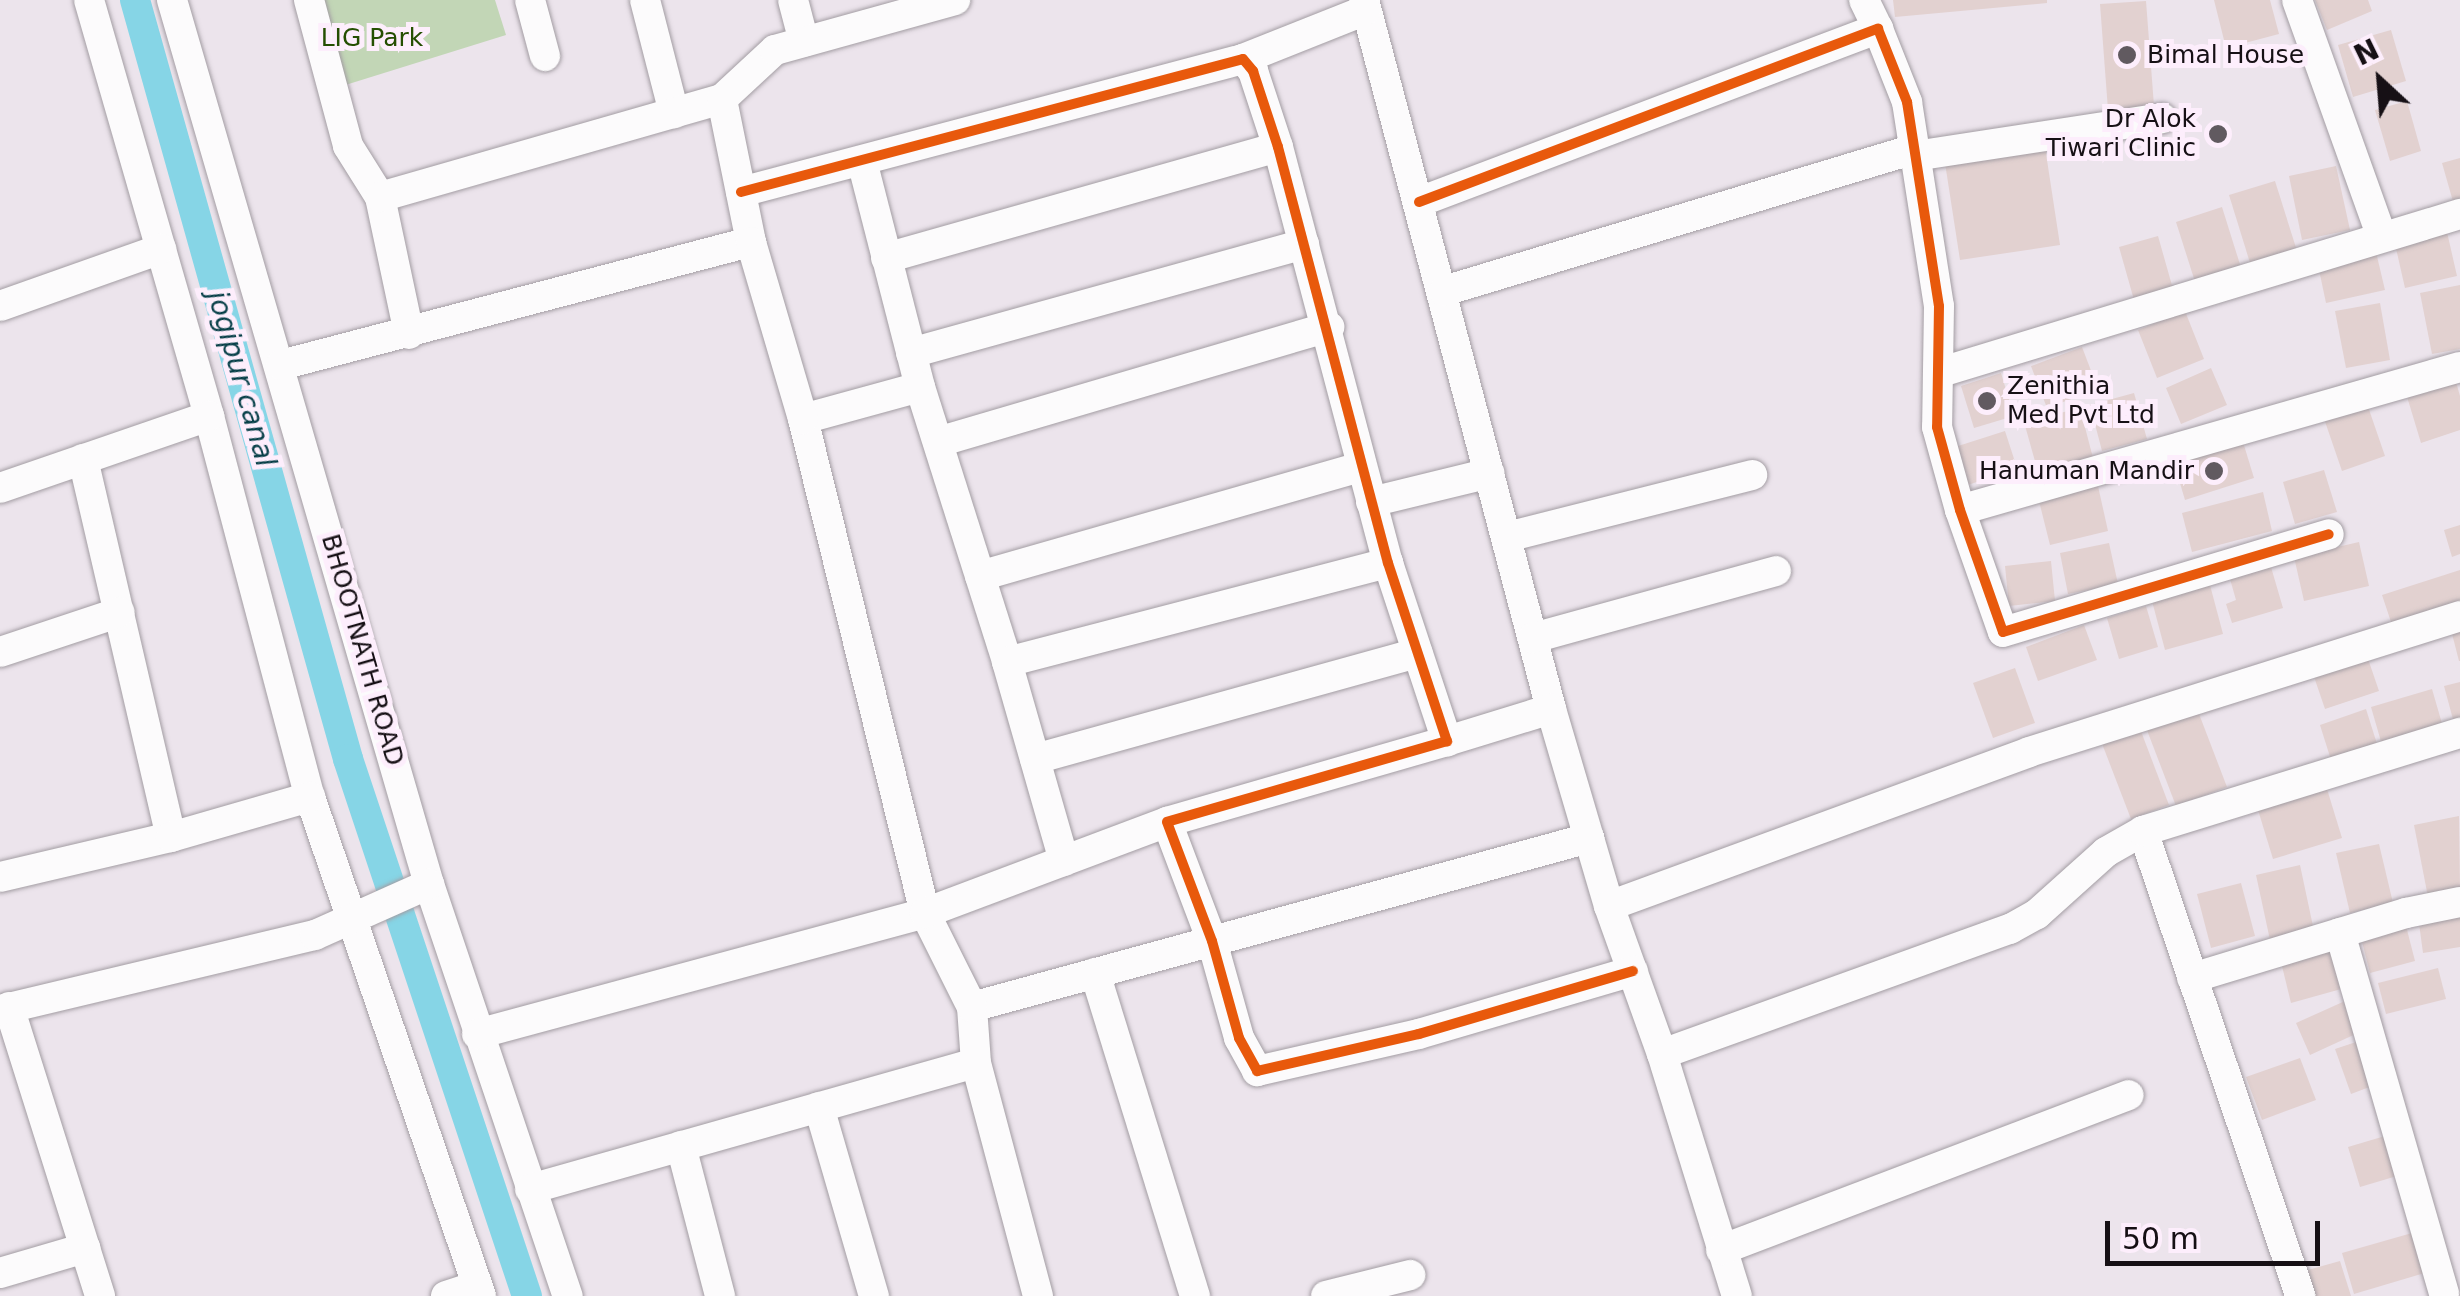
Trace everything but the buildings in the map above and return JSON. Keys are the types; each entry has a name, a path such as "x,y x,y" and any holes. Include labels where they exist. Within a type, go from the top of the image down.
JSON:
{"street":[{"path":"89,0 209,416 310,797 358,914 479,1291 446,1296"},
{"name":"BHOOTNATH ROAD","path":"172,0 281,365 417,889 477,1034 568,1296"},
{"path":"309,0 348,146 380,197 409,334"},
{"path":"530,0 545,56"},
{"path":"645,0 674,112"},
{"path":"793,0 804,42"},
{"path":"380,197 722,99 775,50 955,0"},
{"path":"1864,0 1907,102 1939,306 1938,428 1960,510 2004,632 2329,534"},
{"path":"2297,0 2381,234"},
{"path":"741,192 1243,58 1365,5 1444,291 1551,709 1609,906 1662,1054 1738,1296"},
{"path":"1419,202 1878,29"},
{"path":"1243,58 1254,72 1278,147 1330,328 1361,467 1388,563 1447,741"},
{"path":"722,99 751,242 803,419 925,913 972,1006 976,1063 1038,1296"},
{"path":"1444,291 1915,152 2162,118"},
{"path":"886,258 1278,147"},
{"path":"862,161 920,388 1007,662 1064,861"},
{"path":"1938,373 2381,234 2460,214"},
{"path":"281,365 751,242"},
{"path":"912,353 1304,244"},
{"path":"0,306 161,249"},
{"path":"938,442 1330,328"},
{"path":"1960,510 2460,366"},
{"path":"803,419 920,388"},
{"path":"0,488 209,416"},
{"path":"83,460 171,838"},
{"path":"980,576 1361,467"},
{"path":"1371,502 1490,473"},
{"path":"1507,537 1752,475"},
{"path":"1007,662 1388,563"},
{"path":"1533,638 1776,570"},
{"path":"0,652 120,612"},
{"path":"1609,906 2030,752 2460,616"},
{"path":"1035,759 1418,652"},
{"path":"477,1034 925,913 1167,822 1551,709"},
{"path":"1662,1054 2010,929 2037,914 2106,852 2143,831 2460,733"},
{"path":"0,877 171,838 310,797"},
{"path":"1167,822 1212,941 1238,1038 1257,1070 1419,1034 1633,971"},
{"path":"2143,831 2300,1296"},
{"path":"972,1006 1589,838"},
{"path":"100,1296 4,1008 315,935 417,889"},
{"path":"2192,978 2460,902"},
{"path":"2340,933 2445,1292"},
{"path":"1095,973 1194,1296"},
{"path":"530,1189 976,1063"},
{"path":"1721,1250 2128,1095"},
{"path":"820,1107 874,1296"},
{"path":"681,1146 720,1296"},
{"path":"0,1273 85,1248"},
{"path":"1326,1296 1410,1274"}],"green space":[{"name":"LIG Park","path":"319,0 495,0 506,35 339,87"}],"waterway":[{"name":"jogipur canal","path":"135,0 348,759 527,1296"}],"cycle path":[{"path":"1419,202 1878,29 1907,102 1939,306 1937,427 1960,510 2003,632 2329,534"},
{"path":"741,192 1243,59 1253,71 1278,147 1388,563 1447,741 1167,822 1212,941 1239,1038 1257,1071 1419,1034 1633,971"}],"place":[{"name":"Bimal House","path":"2127,55"},
{"name":"Dr Alok Tiwari Clinic","path":"2218,134"},
{"name":"Zenithia Med Pvt Ltd","path":"1987,401"},
{"name":"Hanuman Mandir","path":"2214,471"}]}
